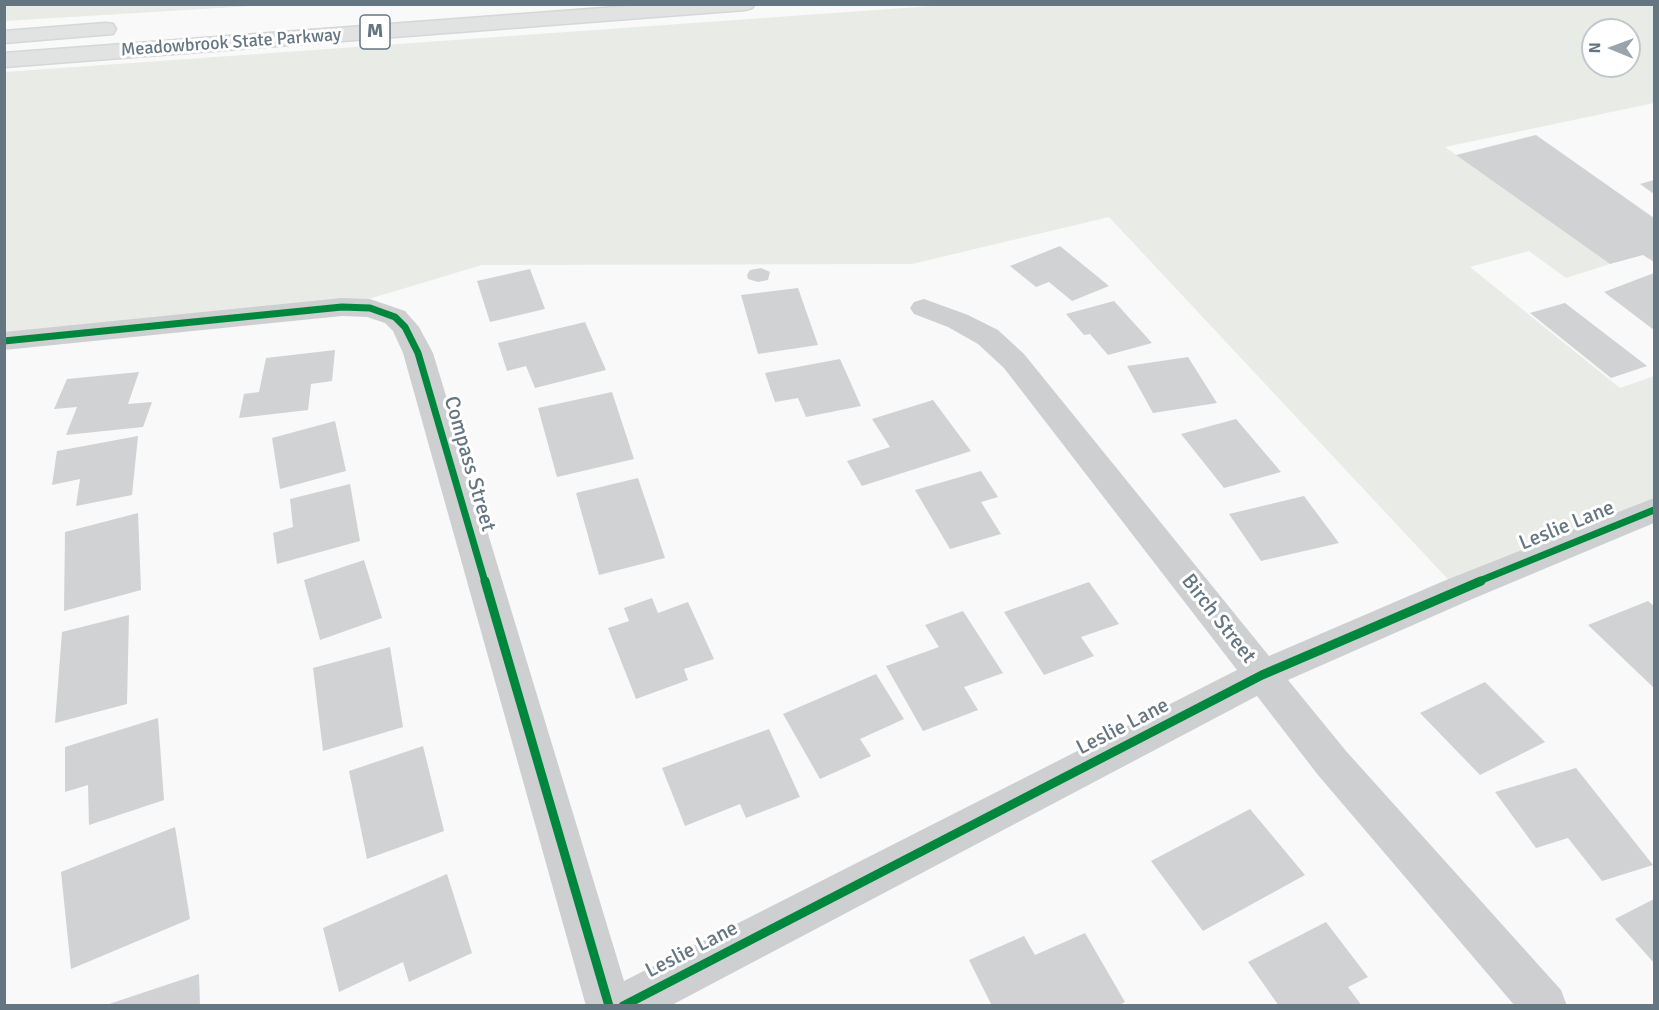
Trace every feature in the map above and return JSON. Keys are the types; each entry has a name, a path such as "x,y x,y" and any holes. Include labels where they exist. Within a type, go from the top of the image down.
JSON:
{"highway":[{"name":"Meadowbrook State Parkway","path":"4,60 745,4"},
{"name":"Meadowbrook State Parkway","path":"4,37 124,28"}],"street":[{"name":"Compass Street","path":"4,341 342,307 370,308 395,317 405,327 418,353 609,1005"},
{"name":"Birch Street","path":"924,308 958,321 988,337 1014,361 1332,763 1545,1005"},
{"name":"Leslie Lane","path":"623,1005 1262,675 1458,590 1652,513"}],"shaded area":[{"path":"5,4 267,4 267,5 5,21"},
{"path":"946,5 1654,5 1654,103 1445,147 1610,264 1566,278 1529,251 1470,267 1620,388 1654,376 1654,510 1458,590 1109,217 912,264 482,265 342,307 5,341 5,72"}],"building":[{"path":"1536,135 1654,218 1654,262 1643,255 1610,264 1456,155"},
{"path":"1654,180 1654,194 1640,184"},
{"path":"1060,246 1109,286 1072,301 1049,282 1036,287 1010,266"},
{"path":"761,268 770,272 768,280 758,282 748,279 747,275 750,270"},
{"path":"530,269 545,309 490,322 477,281"},
{"path":"1654,273 1654,330 1604,292"},
{"path":"798,288 818,345 758,354 741,295"},
{"path":"1114,301 1152,343 1108,355 1090,334 1084,335 1066,314"},
{"path":"1565,303 1647,366 1611,378 1530,313"},
{"path":"585,322 606,370 535,388 526,366 507,371 498,343"},
{"path":"335,350 332,381 311,384 308,410 239,418 244,394 259,392 266,358"},
{"path":"1188,357 1217,403 1153,413 1127,366"},
{"path":"840,359 861,406 806,417 798,398 775,402 765,373"},
{"path":"139,372 128,404 152,402 143,427 66,435 77,407 54,409 67,379"},
{"path":"612,392 634,459 557,477 538,408"},
{"path":"933,400 971,451 862,486 847,461 890,447 872,419"},
{"path":"1236,419 1281,472 1224,488 1181,434"},
{"path":"335,421 346,471 280,489 272,438"},
{"path":"138,436 132,495 76,506 80,479 52,485 57,451"},
{"path":"981,471 998,497 981,502 1001,534 950,549 915,490"},
{"path":"638,478 665,558 599,575 576,493"},
{"path":"350,484 360,541 277,564 273,533 293,527 290,499"},
{"path":"1304,496 1339,543 1261,561 1229,514"},
{"path":"138,513 141,590 64,611 65,532"},
{"path":"364,560 382,618 320,640 304,580"},
{"path":"1089,582 1119,624 1081,637 1094,656 1044,675 1004,612"},
{"path":"652,598 658,613 688,602 714,659 684,669 688,680 636,699 608,628 629,621 624,608"},
{"path":"1648,601 1654,606 1654,688 1588,625"},
{"path":"963,611 1003,673 964,687 978,710 923,731 886,666 939,647 925,625"},
{"path":"129,615 127,704 55,723 62,632"},
{"path":"390,647 403,727 323,751 313,668"},
{"path":"876,674 904,719 860,739 871,756 820,779 783,714"},
{"path":"1485,682 1545,742 1480,775 1420,713"},
{"path":"158,718 164,800 89,825 88,785 65,792 65,747"},
{"path":"769,729 800,797 746,818 740,804 685,826 662,768"},
{"path":"423,746 444,831 367,859 349,771"},
{"path":"1576,768 1653,865 1602,881 1568,838 1536,848 1495,792"},
{"path":"1250,809 1305,875 1203,931 1151,861"},
{"path":"175,827 190,919 71,969 61,872"},
{"path":"447,874 472,953 409,982 403,962 339,992 323,928"},
{"path":"1654,899 1654,963 1615,919"},
{"path":"1326,922 1368,977 1348,987 1362,1006 1279,1006 1248,962"},
{"path":"1085,933 1125,1002 1117,1006 992,1006 969,960 1024,936 1035,955"},
{"path":"199,974 200,1006 106,1006 106,1005"}],"cycle path":[{"path":"4,341 342,307 370,308 395,317 405,327 418,353 609,1006"},
{"path":"623,1006 1262,675 1458,590 1654,510"}]}
